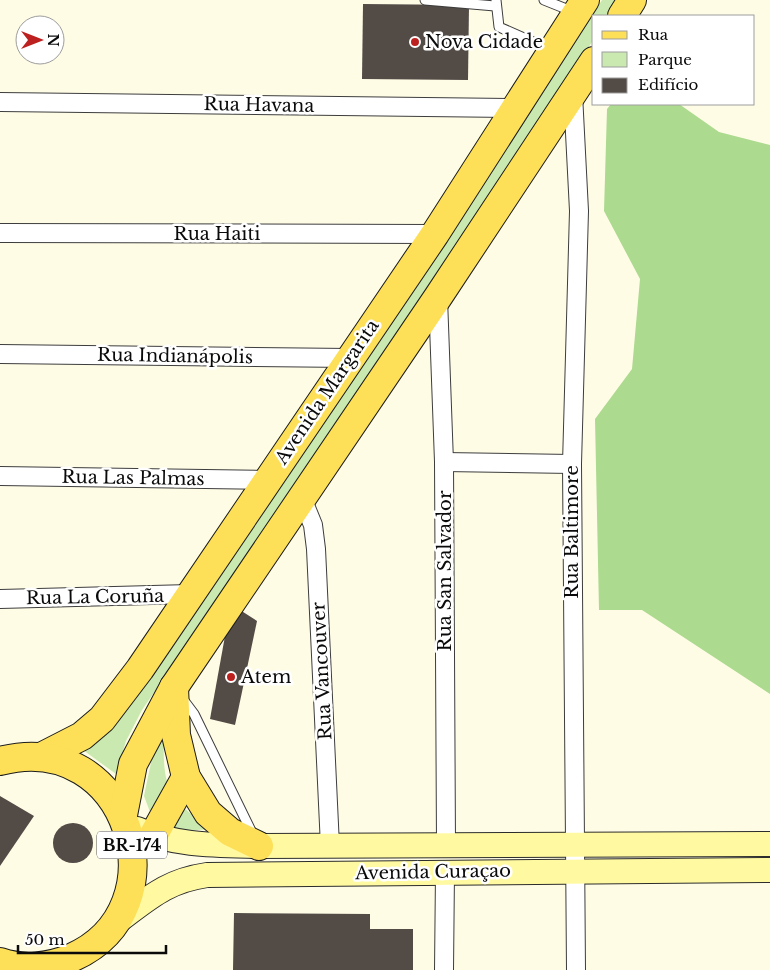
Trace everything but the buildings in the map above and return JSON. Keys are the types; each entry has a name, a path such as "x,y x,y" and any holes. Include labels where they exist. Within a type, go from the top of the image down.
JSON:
{"main road":[{"path":"623,15 632,0"},
{"name":"Avenida Margarita","path":"41,756 82,736 102,719 140,669 266,480 435,234 518,108 581,6"},
{"path":"125,820 133,764 174,687 438,297 592,64"},
{"path":"174,687 176,735 186,778 208,813 230,832 258,846"},
{"name":"BR-174","path":"0,761 16,756 41,756 66,763 89,775 108,793 125,820 133,851 132,878 125,904 111,927 100,938 76,956 62,961 28,968 0,962"},
{"path":"153,836 186,778"},
{"name":"Avenida Curaçao","path":"125,820 153,836 192,844 258,846 446,844 575,846 770,844"},
{"name":"Avenida Curaçao","path":"111,927 162,888 186,878 207,875 770,870"}],"street":[{"name":"Rua Baltimore","path":"573,94 579,211 572,464 576,970"},
{"name":"Rua Havana","path":"0,102 518,108"},
{"name":"Rua Haiti","path":"0,233 435,234"},
{"name":"Rua San Salvador","path":"438,297 444,462 446,844"},
{"name":"Rua Indianápolis","path":"0,354 350,358"},
{"path":"444,462 572,464"},
{"name":"Rua Las Palmas","path":"0,476 266,480"},
{"name":"Rua Vancouver","path":"302,498 313,525 316,549 330,846"},
{"name":"Rua La Coruña","path":"0,599 190,594"},
{"path":"444,970 445,872"}],"lane":[{"path":"425,0 495,3 499,27 553,50"},
{"path":"544,0 581,6"},
{"path":"174,687 194,714 258,846"}],"green space":[{"path":"602,0 620,0 610,15 592,15 592,42 314,459 142,710 126,741 116,774 83,750 203,596"},
{"path":"610,105 680,105 719,132 770,145 770,694 642,610 599,610 595,419 632,369 640,279 604,211 607,109"},
{"path":"164,736 165,769 171,792 186,810 213,829 180,831 153,820 144,796 153,753"}],"place":[{"name":"Nova Cidade","path":"415,42"},
{"name":"Atem","path":"231,677"}]}
